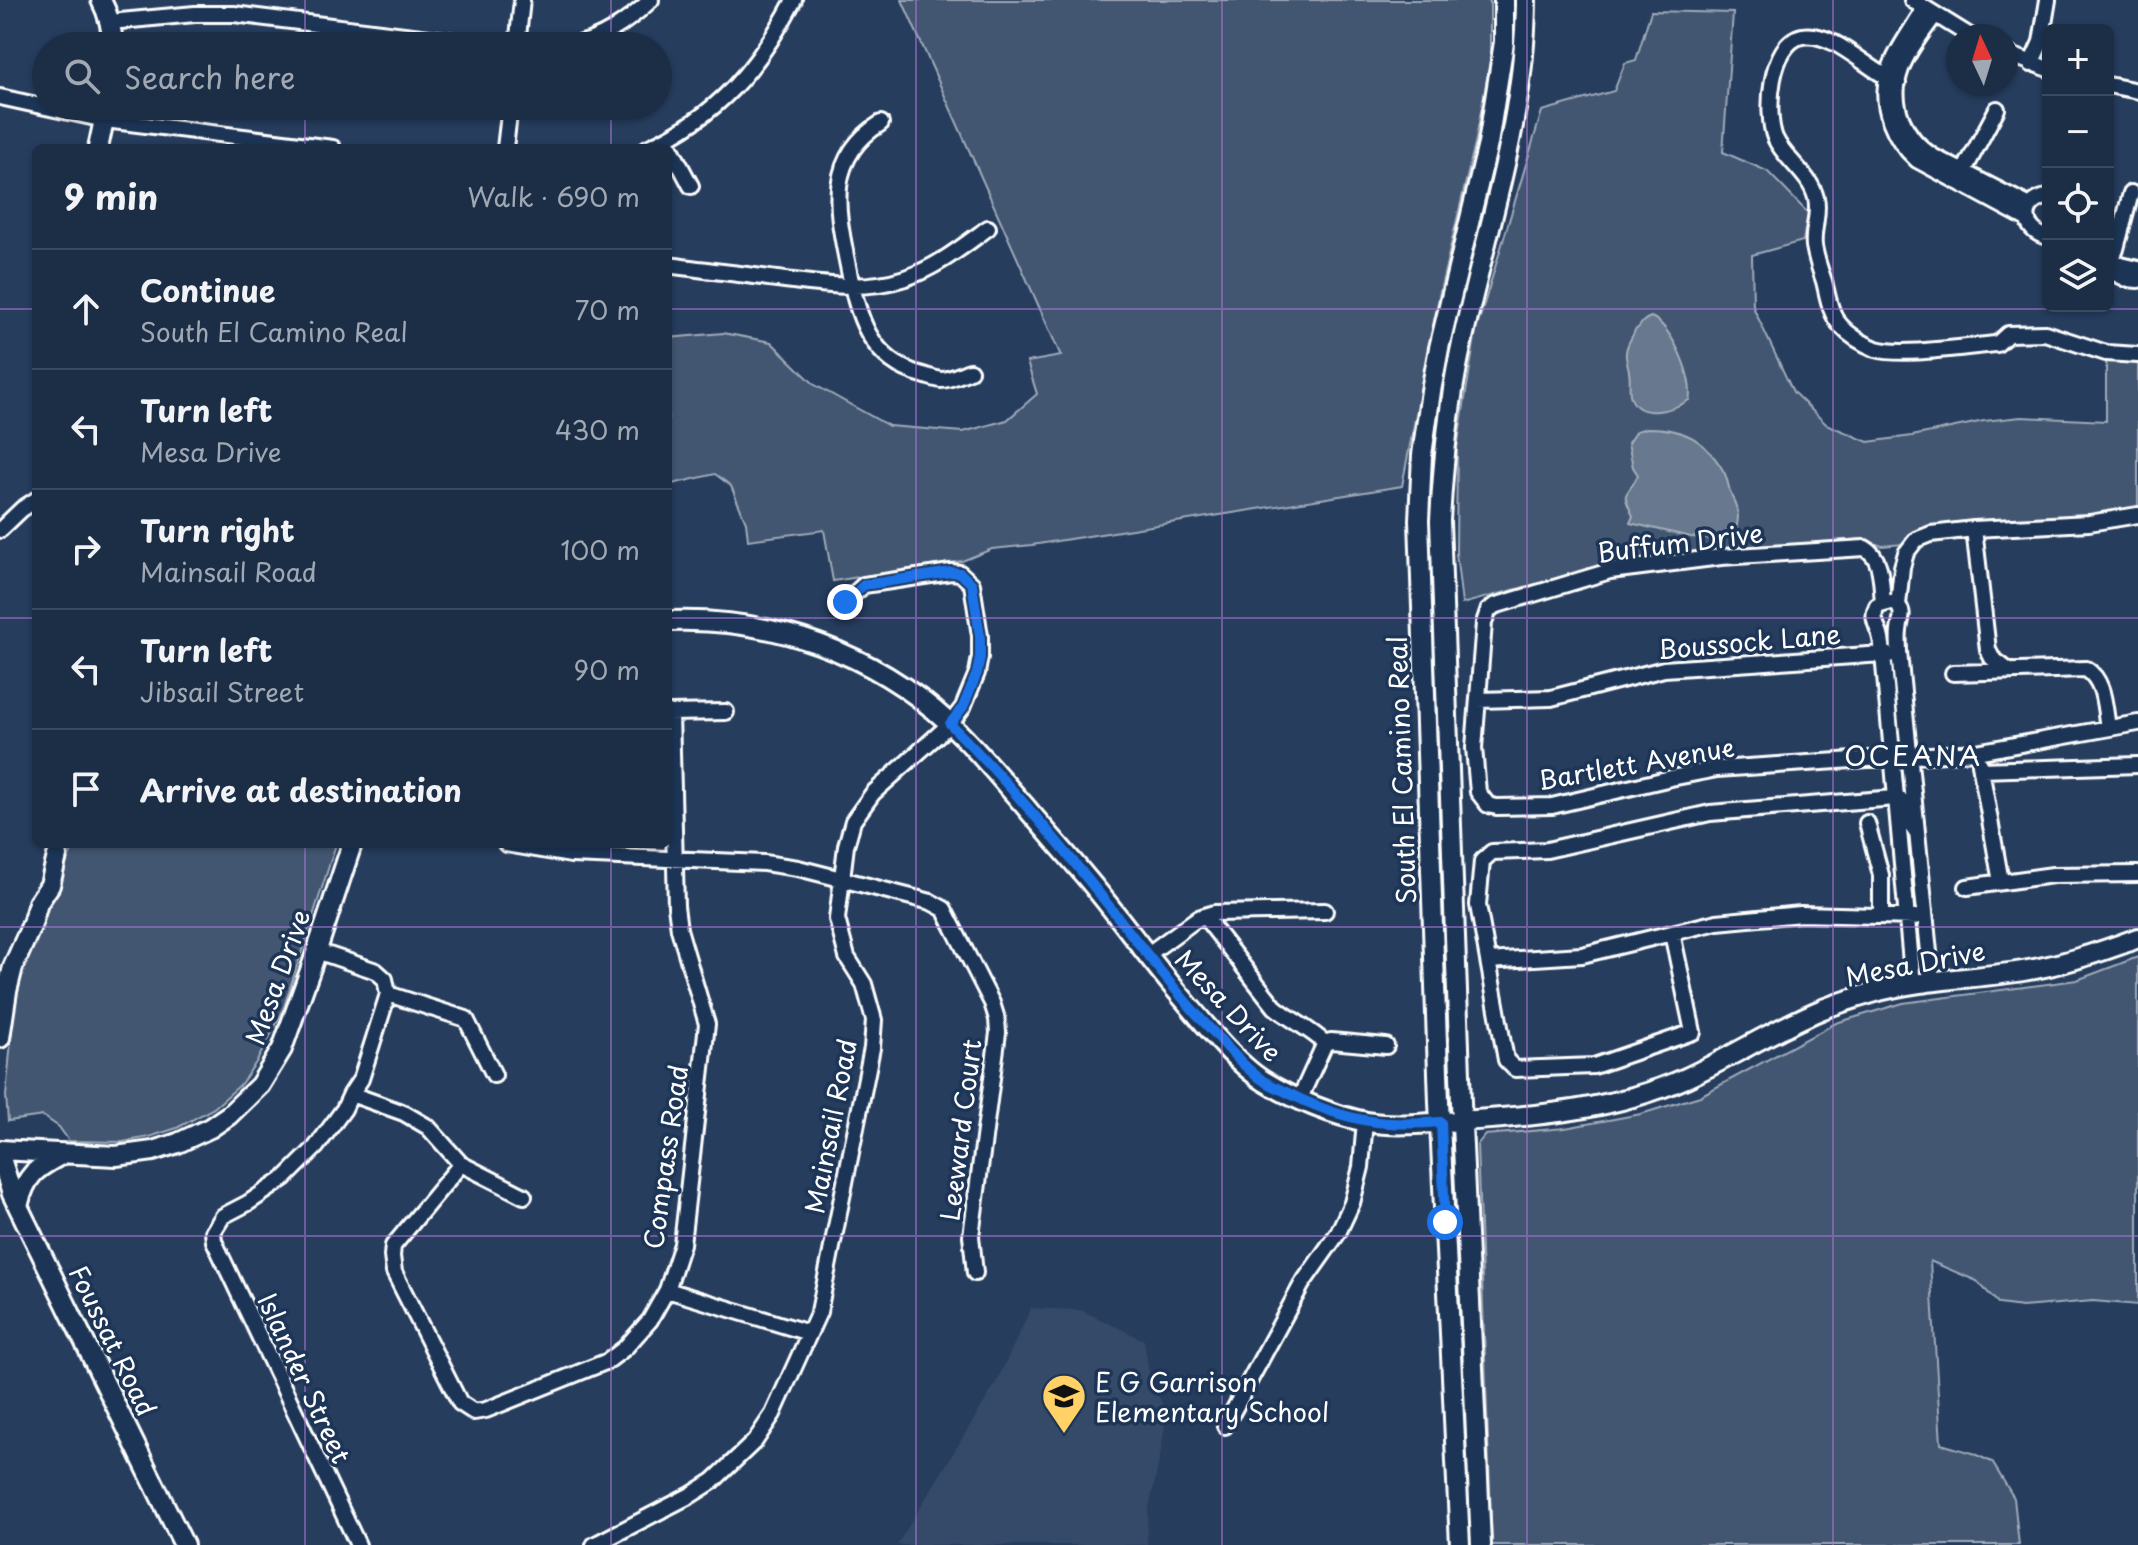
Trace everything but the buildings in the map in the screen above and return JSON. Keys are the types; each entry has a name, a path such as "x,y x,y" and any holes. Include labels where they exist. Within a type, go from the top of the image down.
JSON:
{"main road":[{"path":"101,0 111,32"},
{"name":"South El Camino Real","path":"1460,1545 1419,561 1420,479 1439,348 1491,130 1504,42 1504,0"},
{"name":"South El Camino Real","path":"1481,1545 1441,559 1443,457 1460,352 1510,145 1526,42 1526,0"},
{"path":"99,144 104,120"},
{"name":"Mesa Drive","path":"672,621 758,627 802,637 873,667 916,695 983,758 1087,878 1205,1024 1241,1062 1263,1080 1322,1109 1365,1121 1399,1125 1569,1112 1634,1098 1684,1079 1821,1010 1877,992 1923,983 2025,971 2138,938"},
{"name":"Mesa Drive","path":"0,1152 116,1156 153,1151 189,1138 229,1115 260,1085 289,1032 351,848"},
{"path":"0,984 31,901 60,850"},
{"path":"0,1038 13,967 38,903 50,885 60,850"},
{"name":"Foussat Road","path":"0,1152 18,1206 184,1545"},
{"path":"18,1206 22,1188 32,1172 65,1153"}],"street":[{"path":"519,32 522,0"},
{"path":"608,32 651,0"},
{"path":"655,144 714,107 748,72 778,30 794,0"},
{"path":"2031,64 2041,42 2048,0"},
{"path":"1950,24 1924,8 1897,54 1886,94 1890,121 1906,151 1917,160 2029,212"},
{"path":"110,22 195,14 234,14 380,32"},
{"path":"1892,80 1829,40 1806,35 1794,38 1777,59 1770,107 1775,137 1815,193 1814,245 1832,312 1840,325 1856,339 1877,349 1895,352 1997,344 2008,334 2045,333 2106,353 2138,355"},
{"path":"2018,58 2042,67"},
{"path":"2114,86 2138,91"},
{"path":"0,97 32,102"},
{"path":"1960,178 1997,109"},
{"path":"151,120 307,144"},
{"path":"505,144 508,120"},
{"path":"881,123 854,148 843,166 838,185 836,202 839,223 856,307 869,336 893,362 911,372 943,380 970,371"},
{"path":"666,139 669,144"},
{"path":"672,150 691,186"},
{"path":"2114,248 2131,193"},
{"path":"2042,197 2036,200 2029,212 2031,229 2042,236"},
{"path":"672,265 851,286 890,283 938,264 988,228"},
{"path":"2114,265 2138,269"},
{"path":"2114,268 2127,279 2138,280"},
{"path":"0,530 32,503"},
{"path":"1891,604 1906,553 1916,540 1931,534 2089,523 2138,515"},
{"path":"1974,529 1988,650 1992,658 2009,671"},
{"name":"Buffum Drive","path":"1478,700 1484,623 1488,611 1494,606 1610,571 1721,557 1865,548 1877,558 1891,604"},
{"name":"Mainsail Road","path":"594,1545 713,1481 755,1441 773,1414 819,1312 872,1048 874,1020 864,984 847,957 837,919 846,846 853,821 873,793 950,724 963,707 980,657 972,584 960,573 864,585 845,602"},
{"path":"1891,604 1903,611 1899,652 1928,948 1923,983 1907,915 1883,654 1873,614 1877,606 1891,604"},
{"path":"1883,654 1893,661 1895,675 1903,690"},
{"name":"Boussock Lane","path":"1478,700 1551,698 1664,669 1883,654"},
{"path":"1953,673 2086,669 2100,681 2108,727"},
{"name":"Bartlett Avenue","path":"1478,700 1474,748 1478,792 1488,805 1497,807 1552,806 1717,769 1976,752 2138,723"},
{"path":"672,713 726,712"},
{"path":"1976,752 2001,882"},
{"path":"1981,770 2138,765"},
{"name":"Compass Road","path":"461,1164 393,1246 392,1256 394,1272 460,1403 474,1412 608,1361 625,1348 650,1320 667,1290 682,1244 707,1024 679,929 672,786"},
{"path":"1672,933 1693,1032 1594,1066 1515,1069 1506,1060 1478,905 1482,861 1486,855 1492,852 1547,850 1710,813 1895,798 1905,802 1907,819 1917,834"},
{"path":"1867,823 1881,875 1881,915"},
{"path":"530,848 571,855 764,863 841,879"},
{"path":"1967,887 2053,875 2138,874"},
{"name":"Leeward Court","path":"841,879 931,902 944,909 992,1003 998,1033 971,1236 975,1273"},
{"path":"1147,955 1198,918 1214,913 1325,911"},
{"path":"1488,961 1582,955 1717,922 1787,915 1907,915 1915,917 1919,923 1921,937 1928,948"},
{"path":"1204,916 1275,1007 1325,1043"},
{"path":"317,951 376,971 385,979 388,994 361,1079 351,1094 404,1113 428,1127 461,1164 524,1196"},
{"path":"388,994 466,1019 494,1075"},
{"path":"1300,1098 1325,1043 1386,1046"},
{"name":"Islander Street","path":"351,1094 344,1109 316,1147 285,1178 223,1216 213,1232 214,1241 358,1545"},
{"path":"1225,1426 1302,1284 1338,1233 1361,1167 1365,1121"},
{"path":"667,1290 809,1333"}],"shaded area":[{"path":"902,0 1490,0 1490,62 1476,139 1440,291 1402,486 992,549 962,561 833,581 824,530 748,540 746,522 731,486 715,474 672,484 672,338 723,333 771,342 815,385 889,426 963,432 1007,420 1037,394 1027,362 1061,356"},
{"path":"1651,11 1733,13 1723,152 1767,171 1808,213 1803,241 1752,255 1753,307 1793,392 1826,424 1868,442 2021,417 2106,421 2106,358 2138,359 2138,507 2091,515 1918,530 1903,544 1882,546 1863,539 1623,560 1462,604 1456,553 1457,448 1476,331 1542,111 1614,91 1625,63 1636,60"},
{"path":"1651,317 1666,330 1680,354 1690,391 1689,400 1658,411 1642,409 1631,398 1626,356 1635,330"},
{"path":"1647,428 1683,433 1709,451 1724,472 1735,505 1738,517 1735,531 1712,539 1630,523 1633,516 1626,494 1638,475 1628,443 1636,431"},
{"path":"73,848 335,848 282,1013 257,1061 240,1085 214,1108 177,1128 149,1137 123,1142 69,1141 59,1127 43,1116 8,1121 6,1096 16,985 30,944"},
{"path":"2138,957 2138,1305 2093,1301 2022,1307 1999,1304 1977,1281 1930,1261 1941,1444 1992,1462 2014,1498 2019,1545 1492,1545 1477,1145 1485,1135 1565,1128 1641,1114 1700,1096 1836,1023 1903,1003 2077,980"},
{"name":"E G Garrison Elementary School","path":"1031,1308 1081,1310 1144,1340 1150,1379 1167,1413 1148,1513 1147,1545 897,1545 996,1383"}],"place":[{"name":"E G Garrison Elementary School","path":"1064,1435"}],"district":[{"name":"OCEANA","path":"1913,754"}],"route":[{"path":"845,602 864,585 951,572 960,573 972,584 980,657 963,707 950,724 1087,878 1205,1024 1263,1080 1322,1109 1365,1121 1399,1125 1441,1122 1445,1222"}]}
